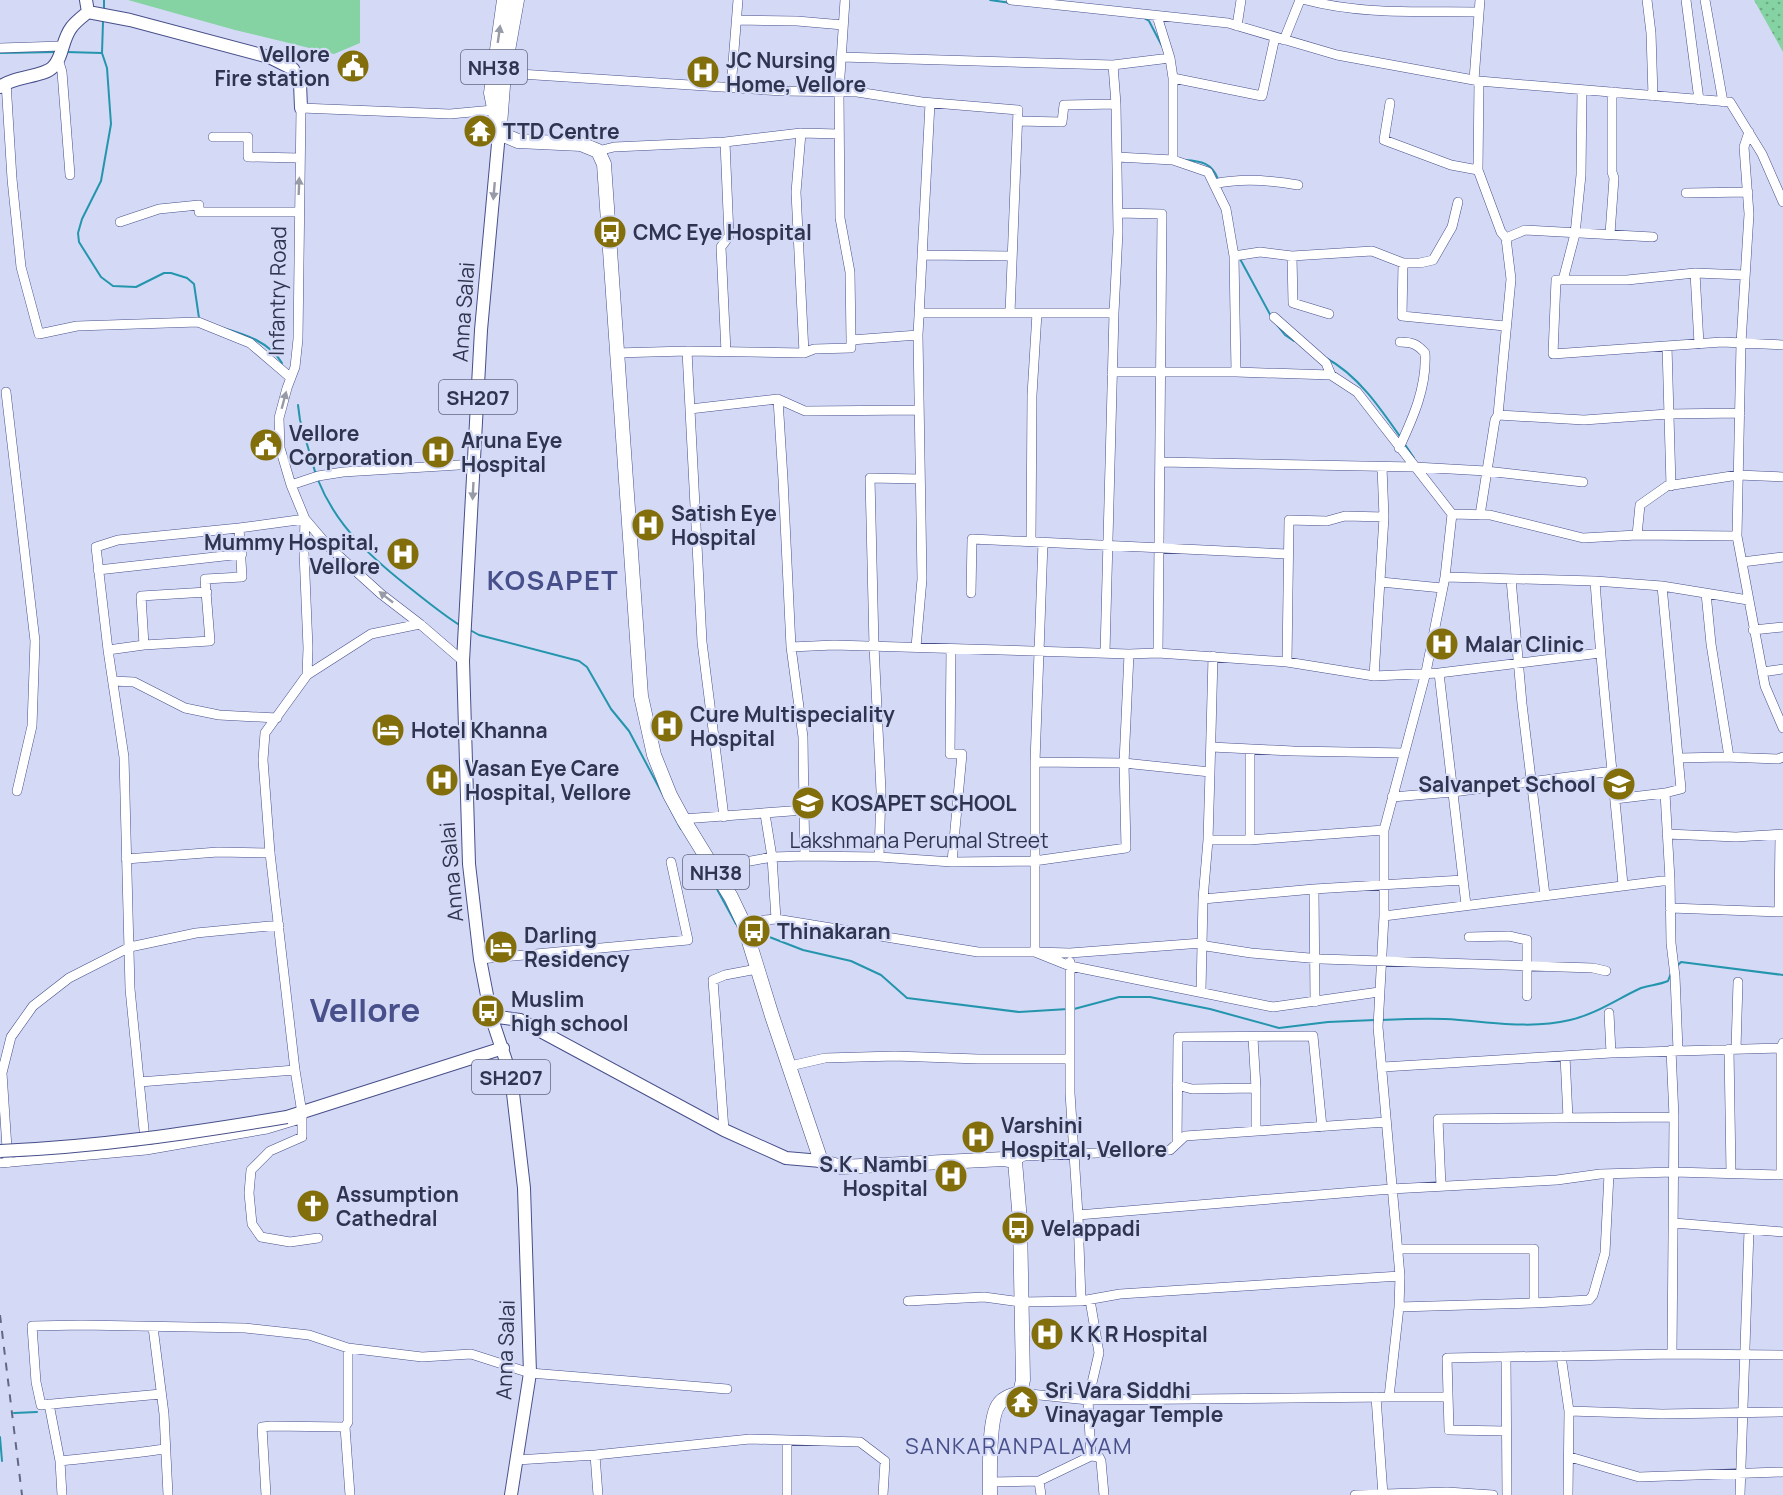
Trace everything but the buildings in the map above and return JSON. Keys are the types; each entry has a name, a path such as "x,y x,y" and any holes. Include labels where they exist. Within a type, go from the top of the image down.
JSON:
{"highway":[{"name":"Anna Salai","path":"499,133 490,93 504,0"},
{"name":"Anna Salai","path":"499,133 504,73 517,0"},
{"path":"499,133 518,141 581,144 598,150"},
{"name":"NH38","path":"598,150 604,164 641,696 654,755 682,819 731,897 743,922 821,1161"},
{"path":"821,1161 840,1167 1004,1159 1015,1161 1019,1198 1023,1380 1020,1393 1007,1397 998,1404 991,1428 990,1488"}],"main road":[{"path":"3,85 51,69 58,59 71,28 87,6"},
{"name":"Infantry Road","path":"87,6 130,20 269,57 293,69 300,83 301,108"},
{"name":"Anna Salai","path":"499,133 481,330 463,662 469,864 480,959 491,1016 511,1076 524,1188 530,1373 512,1495"},
{"path":"491,1016 520,1020 724,1130 786,1158 821,1161"},
{"path":"0,1151 99,1145 287,1118 503,1048"}],"street":[{"path":"731,88 738,0"},
{"path":"616,353 687,351 804,353 814,349 851,348 850,272 840,218 838,91 845,0"},
{"path":"1011,0 1146,13 1237,26 1337,55 1476,80 1730,102 1762,154 1783,202"},
{"path":"1237,26 1241,0"},
{"path":"1173,78 1262,96 1280,38 1300,0"},
{"path":"1306,0 1355,10 1479,12"},
{"path":"1480,0 1476,80 1478,170 1501,232 1506,238 1510,279 1498,415 1486,471 1480,515"},
{"path":"1647,0 1651,33 1653,96"},
{"path":"1686,0 1699,100"},
{"path":"1705,0 1723,102"},
{"path":"1157,16 1170,58 1173,78 1173,160"},
{"path":"738,20 797,21 843,25"},
{"path":"0,48 62,46"},
{"path":"841,57 1113,65 1170,58"},
{"path":"58,59 62,72 70,174"},
{"path":"1105,653 1118,213 1113,65"},
{"path":"504,73 731,88 838,91 930,103 1018,110 1010,314"},
{"path":"3,85 21,267 39,334 77,326 198,322 250,343 291,378"},
{"path":"1563,280 1575,234 1581,175 1582,90"},
{"path":"1610,234 1614,178 1612,172 1612,92"},
{"path":"916,647 922,579 918,335 930,103"},
{"path":"1018,121 1062,122 1064,105 1116,104"},
{"path":"1390,104 1384,140 1451,165 1478,170"},
{"path":"301,108 450,114 493,110"},
{"name":"Infantry Road","path":"301,108 298,339 295,367 279,418 279,448 305,519 337,554 381,594 420,624 463,662"},
{"path":"1749,132 1744,147 1749,214 1741,343 1737,536 1765,686 1783,728"},
{"path":"598,150 614,147 725,142 801,133 839,134"},
{"path":"801,133 796,192 804,353"},
{"path":"213,137 248,138 248,156 300,158"},
{"path":"725,142 729,236 722,247 726,352"},
{"path":"1117,157 1173,160 1208,172 1226,209 1234,256 1236,372"},
{"path":"1214,184 1232,180 1298,185"},
{"path":"1686,193 1748,192"},
{"path":"1234,256 1260,252 1292,256 1372,251 1402,263 1433,260 1452,227 1458,202"},
{"path":"120,222 159,209 199,205 199,212 298,212"},
{"path":"1118,213 1162,214 1158,653"},
{"path":"1506,238 1525,230 1653,237"},
{"path":"922,255 1012,256"},
{"path":"1292,256 1293,303 1329,314"},
{"path":"1402,263 1402,316 1505,326"},
{"path":"1746,275 1695,273 1627,279 1556,280 1553,354 1699,344 1783,345"},
{"path":"1695,273 1699,344"},
{"path":"919,313 1114,313"},
{"path":"1031,541 1032,395 1037,313"},
{"path":"1274,317 1326,363 1331,375"},
{"path":"851,340 918,335"},
{"path":"1400,342 1413,342 1419,347 1425,353 1426,366 1418,405 1400,448"},
{"path":"1667,346 1671,486"},
{"path":"687,351 702,642 724,817"},
{"path":"1112,372 1331,375 1357,392 1452,514 1444,577 1426,672 1384,830 1384,916 1378,992 1378,1027 1400,1276 1399,1307 1389,1397"},
{"path":"6,392 35,641 32,726 17,791"},
{"path":"690,409 778,399 805,411 919,410"},
{"path":"778,399 791,647 803,736 806,856"},
{"path":"1498,415 1584,420 1668,414 1740,413"},
{"path":"1161,462 1415,467 1486,471 1583,482"},
{"path":"291,485 318,476 343,472 475,464"},
{"path":"1374,676 1384,517 1382,467"},
{"path":"1637,535 1640,505 1667,486 1738,475 1783,477"},
{"path":"879,857 881,791 874,646 870,478 920,479"},
{"path":"1452,514 1490,515 1582,538 1637,535 1737,536"},
{"path":"1287,662 1289,520 1327,521 1345,516 1384,517"},
{"path":"146,1150 130,990 124,757 96,547 118,540 305,519 307,675"},
{"path":"108,650 144,645 210,641 205,579 242,577 239,528"},
{"path":"971,593 972,538 1287,554"},
{"path":"1035,952 1035,762 1043,542"},
{"path":"98,570 242,554"},
{"path":"1742,562 1783,557"},
{"path":"1444,577 1595,581 1662,586 1748,600"},
{"path":"1511,579 1522,704 1545,894"},
{"path":"1595,581 1623,885"},
{"path":"1381,582 1442,588"},
{"path":"1615,799 1681,789 1680,759 1662,586"},
{"path":"144,645 141,596 207,592"},
{"path":"1706,593 1711,644 1730,757"},
{"path":"318,1238 290,1242 261,1237 252,1224 249,1193 250,1170 270,1151 302,1137 302,1113 270,853 263,760 265,733 307,675 371,634 420,624"},
{"path":"1754,630 1783,627"},
{"path":"791,647 834,645 951,650 1158,653 1287,662 1374,676 1439,673 1600,653"},
{"path":"951,650 951,754 962,754 952,862"},
{"path":"1124,764 1129,654"},
{"path":"1201,991 1213,656"},
{"path":"1762,672 1783,669"},
{"path":"1439,673 1466,905"},
{"path":"113,681 134,682 185,708 219,715 277,718"},
{"path":"1210,747 1404,753"},
{"path":"1250,750 1250,840"},
{"path":"1680,759 1730,757 1778,759 1783,757"},
{"path":"1035,762 1124,764 1210,772"},
{"name":"Lakshmana Perumal Street","path":"713,868 772,857 806,856 879,857 952,862 1034,861 1126,848 1124,764"},
{"path":"1392,797 1453,792 1613,771"},
{"path":"1665,793 1671,943 1675,976 1672,1354"},
{"path":"682,819 804,810"},
{"path":"765,813 772,857 776,919"},
{"path":"1208,840 1250,840 1384,830"},
{"path":"1667,834 1736,837 1781,835 1781,911 1670,908"},
{"path":"126,859 218,852 270,853"},
{"path":"480,959 688,940 671,862"},
{"path":"1203,899 1314,889 1463,880"},
{"path":"1384,916 1670,880"},
{"path":"1314,889 1315,1002"},
{"path":"743,922 776,919 978,952 1070,953 1202,944 1251,953 1593,968 1606,971"},
{"path":"279,925 196,933 130,947 69,978 33,1006 11,1036 2,1073 4,1163 146,1150 267,1129 297,1120 302,1113"},
{"path":"1469,937 1509,936 1527,940 1527,996"},
{"path":"1035,952 1070,966 1273,1007 1378,992"},
{"path":"1070,953 1070,1093 1078,1215 1085,1300 1099,1353 1088,1400 1091,1456"},
{"path":"724,1130 713,980 725,975 758,969"},
{"path":"1731,1173 1732,1049 1737,982"},
{"path":"1609,1013 1611,1053"},
{"path":"1177,1143 1178,1038 1313,1036 1322,1127"},
{"path":"1252,1038 1256,1088 1256,1131"},
{"path":"1078,1215 1391,1189 1557,1180 1609,1174 1674,1172 1782,1175 1782,1046 1611,1053 1383,1067"},
{"path":"790,1066 825,1058 895,1056 1070,1059"},
{"path":"1565,1056 1568,1118"},
{"path":"139,1082 295,1070"},
{"path":"1177,1085 1192,1089 1256,1088"},
{"path":"1441,1186 1438,1119 1674,1117"},
{"path":"1015,1161 1024,1156 1170,1150 1185,1136 1386,1122"},
{"path":"1399,1307 1588,1300 1593,1295 1605,1253 1609,1174"},
{"path":"1674,1223 1783,1232"},
{"path":"1740,1495 1749,1230"},
{"path":"1399,1249 1534,1249 1534,1303"},
{"path":"908,1301 984,1297 1021,1302 1085,1300 1131,1294 1400,1276"},
{"path":"161,1394 41,1405 32,1326 245,1328 309,1335 348,1348 422,1356 471,1354 530,1373 727,1389"},
{"path":"153,1327 161,1394 168,1495"},
{"path":"348,1348 348,1422 345,1427 350,1495"},
{"path":"1506,1431 1449,1430 1447,1359 1672,1354 1783,1355"},
{"path":"1561,1356 1569,1411 1568,1495"},
{"path":"1506,1358 1507,1495"},
{"path":"1020,1393 1088,1400 1448,1397"},
{"path":"1376,1398 1383,1494"},
{"path":"49,1404 60,1461 62,1495"},
{"path":"1569,1411 1662,1414 1783,1412"},
{"path":"266,1495 262,1427 345,1427"},
{"path":"517,1460 595,1455 750,1439 860,1442 885,1461 883,1495"},
{"path":"787,1440 787,1495"},
{"path":"60,1461 106,1458 165,1449"},
{"path":"595,1455 598,1495"},
{"path":"990,1488 1039,1481 1091,1456 1099,1457 1101,1461 1104,1495"},
{"path":"1570,1457 1639,1477 1783,1472"},
{"path":"1039,1481 1041,1495"},
{"path":"1355,1495 1447,1493 1493,1495"}],"green space":[{"path":"128,0 360,0 360,43 334,54 235,30"},
{"path":"1754,0 1783,0 1783,52"}],"waterway":[{"path":"104,0 104,8"},
{"path":"990,0 1011,3"},
{"path":"1144,18 1149,21 1162,46"},
{"path":"102,53 103,22"},
{"path":"0,53 57,52"},
{"path":"66,52 102,53 107,68 111,124 101,181 82,219 78,233 79,242 101,277 113,286 136,287 164,273 187,278 194,284 199,318"},
{"path":"1185,160 1209,166 1218,179"},
{"path":"1239,257 1272,318"},
{"path":"1277,325 1294,341"},
{"path":"223,328 264,345 282,363"},
{"path":"1326,358 1359,383 1401,438"},
{"path":"298,405 316,475"},
{"path":"1404,443 1414,458"},
{"path":"318,480 346,528 372,556 461,626"},
{"path":"470,630 479,635 579,661 587,667 611,709 629,731 681,829"},
{"path":"706,869 736,924"},
{"path":"754,931 803,950 851,961 881,975 907,998 1019,1012 1068,1009"},
{"path":"1677,966 1681,962 1783,975"},
{"path":"1380,1020 1437,1019 1523,1025 1554,1023 1589,1014 1641,988 1668,981 1671,973"},
{"path":"1074,1009 1119,997 1150,997 1210,1009 1279,1028 1328,1022 1375,1020"},
{"path":"14,1413 37,1412"},
{"path":"0,1437 2,1461"}],"railway":[{"path":"0,1315 22,1495"}],"place":[{"name":"Vellore Fire station","path":"353,66"},
{"name":"JC Nursing Home, Vellore","path":"703,72"},
{"name":"TTD Centre","path":"480,131"},
{"name":"CMC Eye Hospital","path":"610,232"},
{"name":"Vellore Corporation","path":"266,445"},
{"name":"Aruna Eye Hospital","path":"438,452"},
{"name":"Satish Eye Hospital","path":"648,525"},
{"name":"Mummy Hospital, Vellore","path":"403,554"},
{"name":"Malar Clinic","path":"1442,644"},
{"name":"Cure Multispeciality Hospital","path":"667,726"},
{"name":"Hotel Khanna","path":"388,730"},
{"name":"Vasan Eye Care Hospital, Vellore","path":"442,780"},
{"name":"Salvanpet School","path":"1619,784"},
{"name":"KOSAPET SCHOOL","path":"808,803"},
{"name":"Thinakaran","path":"754,931"},
{"name":"Darling Residency","path":"501,947"},
{"name":"Muslim high school","path":"488,1011"},
{"name":"Varshini Hospital, Vellore","path":"978,1137"},
{"name":"S.K. Nambi Hospital","path":"951,1176"},
{"name":"Assumption Cathedral","path":"313,1206"},
{"name":"Velappadi","path":"1018,1228"},
{"name":"K K R Hospital","path":"1047,1334"},
{"name":"Sri Vara Siddhi Vinayagar Temple","path":"1022,1402"}],"district":[{"name":"KOSAPET","path":"553,579"},
{"name":"Vellore","path":"365,1009"},
{"name":"SANKARANPALAYAM","path":"1019,1446"}]}
